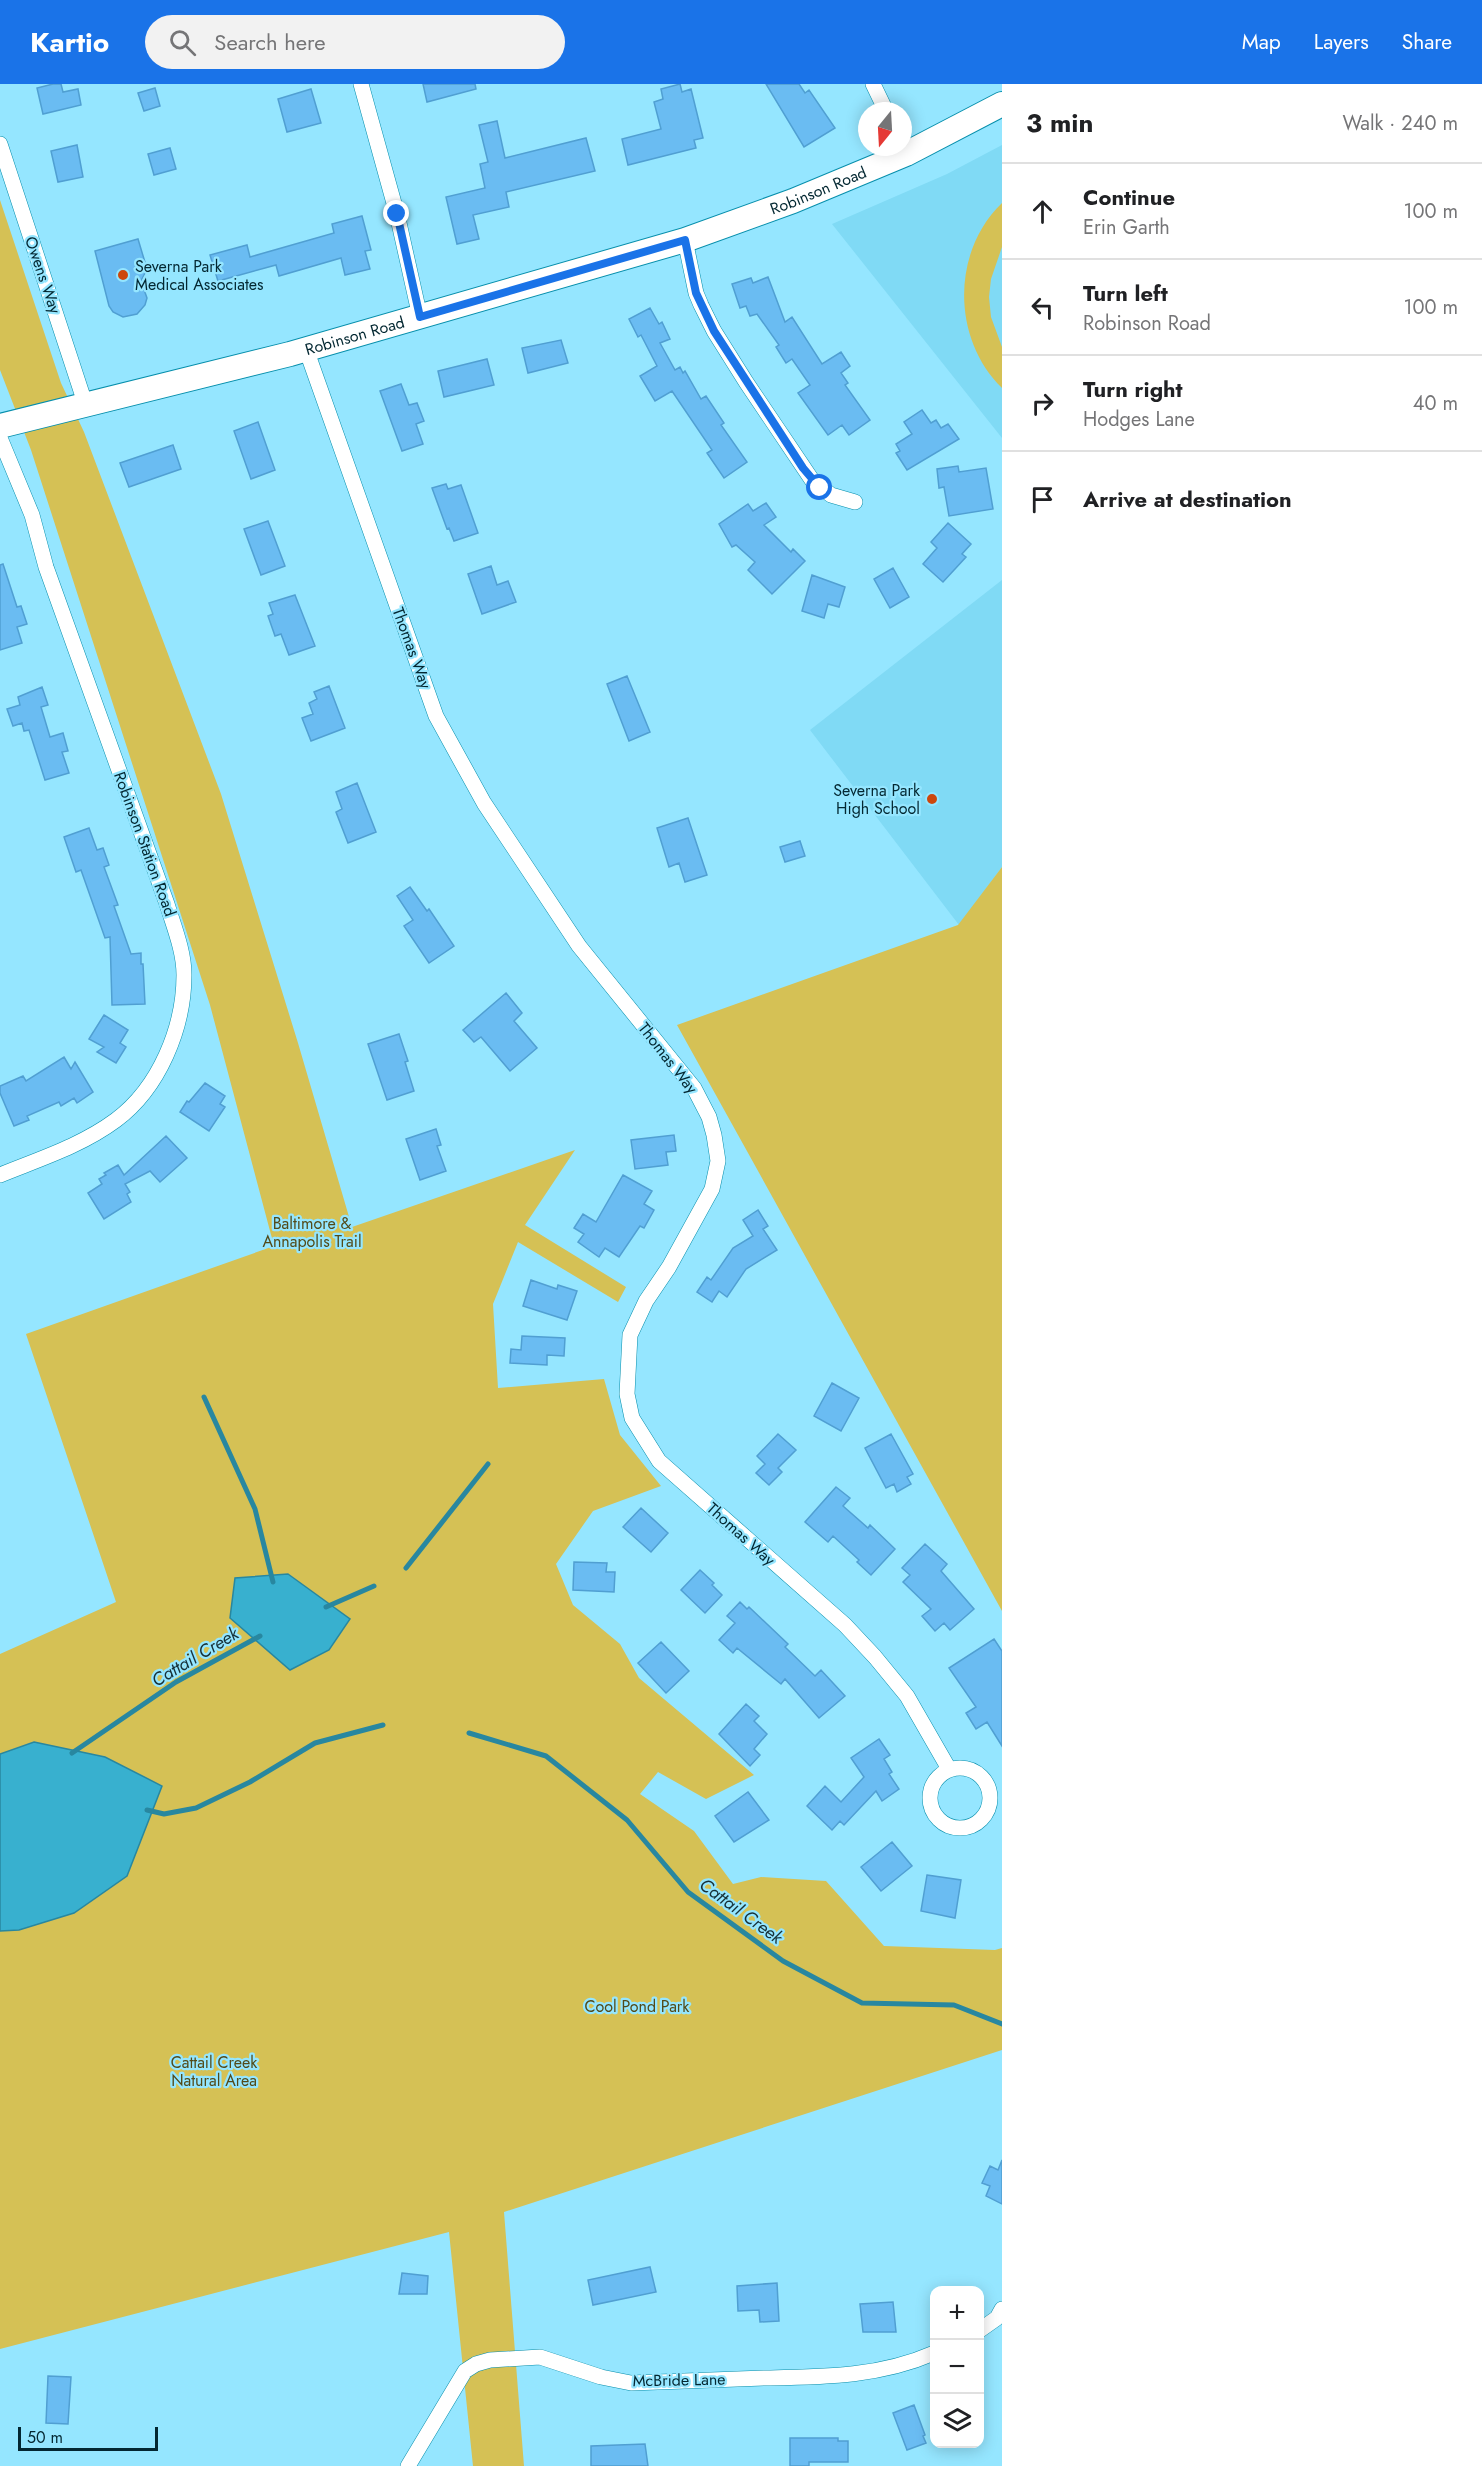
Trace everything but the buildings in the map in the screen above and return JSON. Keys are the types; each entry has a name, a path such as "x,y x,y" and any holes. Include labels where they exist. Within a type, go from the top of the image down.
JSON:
{"main road":[{"name":"Robinson Road","path":"912,147 1002,104"},
{"name":"Robinson Road","path":"0,426 306,349 685,240 793,201 893,156"}],"street":[{"path":"362,84 397,214 420,317"},
{"path":"873,84 882,102"},
{"name":"Owens Way","path":"0,144 86,406"},
{"path":"685,240 696,293 701,305 714,331 746,382 812,480 831,495 855,502"},
{"name":"Thomas Way","path":"306,349 436,716 484,803 579,946 694,1088 709,1117 718,1161 712,1190 674,1258 646,1301 630,1335 627,1394 632,1418 659,1461 844,1625 875,1657 907,1696 949,1769"},
{"name":"Robinson Station Road","path":"0,438 32,515 46,567 167,904 178,937 184,974 182,1007 170,1045 156,1075 135,1103 116,1120 66,1149 0,1175"},
{"path":"967,1768 975,1771 984,1778 989,1788 991,1799 985,1815 968,1827 944,1823 933,1810 930,1802 934,1782 949,1769 967,1768"},
{"path":"984,2327 997,2318 1002,2309"},
{"name":"McBride Lane","path":"408,2466 465,2371 489,2360 540,2357 601,2377 631,2383 828,2378 882,2371 930,2355"}],"shaded area":[{"path":"1002,145 1002,438 832,224 947,174"},
{"name":"Severna Park High School","path":"1002,580 1002,867 959,925 810,730"},
{"path":"288,1574 350,1619 329,1650 290,1670 230,1618 235,1578"},
{"path":"34,1742 105,1757 162,1786 127,1876 74,1913 19,1930 0,1931 0,1754"}],"green space":[{"path":"0,200 61,383 84,432 221,794 352,1227 575,1150 525,1225 626,1287 618,1302 518,1242 493,1304 498,1388 604,1379 620,1435 661,1486 593,1511 556,1564 573,1605 620,1644 639,1678 754,1775 706,1799 658,1772 640,1794 694,1831 733,1884 761,1877 826,1881 884,1946 995,1950 1002,1948 1002,2050 504,2212 524,2466 473,2466 449,2232 0,2349 0,1654 116,1602 26,1334 274,1246 210,1005 31,450 0,370"},
{"path":"1002,203 1002,247 991,279 989,297 991,317 1002,347 1002,388 986,368 974,345 967,321 964,295 966,270 973,246 985,223"},
{"path":"1002,867 1002,1611 677,1025 958,925"}],"waterway":[{"path":"204,1397 255,1509 273,1582"},
{"name":"Cattail Creek","path":"406,1568 488,1464"},
{"name":"Cattail Creek","path":"326,1607 374,1586"},
{"name":"Cattail Creek","path":"72,1753 176,1682 260,1636"},
{"name":"Cattail Creek","path":"147,1810 164,1814 196,1808 250,1782 315,1743 383,1725"},
{"name":"Cattail Creek","path":"469,1733 546,1756 627,1820 688,1892 783,1961 862,2003 954,2005 1002,2024"}],"place":[{"name":"Severna Park Medical Associates","path":"123,275"},
{"name":"Severna Park High School","path":"932,799"}],"route":[{"path":"397,214 420,317 685,240 696,293 714,331 803,468 820,488"}],"park label":[{"name":"Baltimore & Annapolis Trail","path":"312,1232"},
{"name":"Cool Pond Park","path":"637,2006"},
{"name":"Cattail Creek Natural Area","path":"214,2071"}]}
